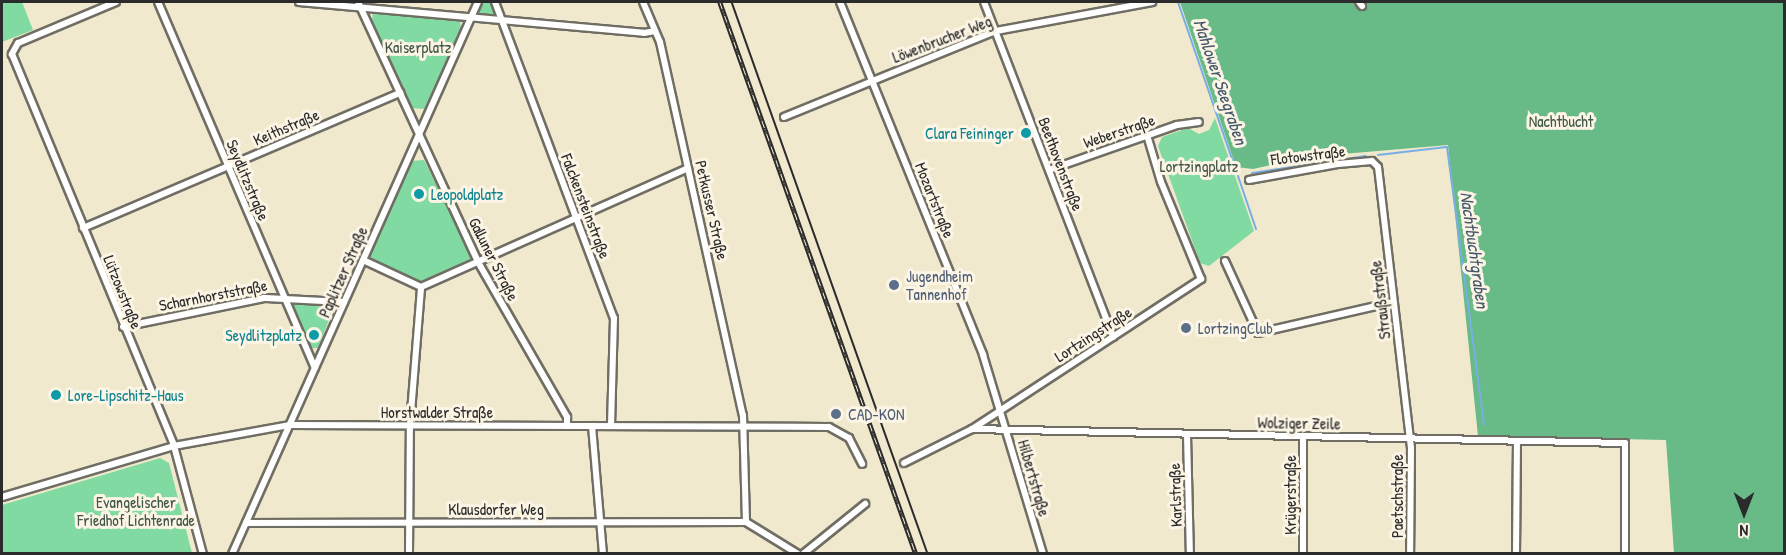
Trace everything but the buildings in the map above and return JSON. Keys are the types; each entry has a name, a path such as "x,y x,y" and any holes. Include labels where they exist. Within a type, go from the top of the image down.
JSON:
{"street":[{"name":"Lützowstraße","path":"116,2 16,45 13,60 174,446 203,554"},
{"name":"Seydlitzstraße","path":"158,2 282,297 315,368"},
{"path":"299,2 360,4 644,33 656,31"},
{"name":"Paplitzer Straße","path":"232,554 478,2"},
{"name":"Falckensteinstraße","path":"495,2 614,318 611,426"},
{"name":"Petkusser Straße","path":"644,2 656,31 745,427 746,522"},
{"name":"Mozartstraße","path":"840,2 983,355 1000,411"},
{"name":"Beethovenstraße","path":"984,2 1113,337"},
{"name":"Löwenbrucher Weg","path":"784,117 996,31 1152,2"},
{"name":"Galluner Straße","path":"360,4 478,262 567,417 567,426"},
{"name":"Keithstraße","path":"83,228 400,93"},
{"name":"Weberstraße","path":"1049,170 1191,120 1199,122"},
{"name":"Lortzingstraße","path":"1000,411 1200,279 1161,182 1147,135"},
{"name":"Flotowstraße","path":"1249,180 1313,166 1372,161"},
{"name":"Straußstraße","path":"1372,161 1378,167 1410,439"},
{"path":"363,260 421,287 688,168"},
{"path":"1225,261 1258,333 1393,302"},
{"path":"409,554 410,425 421,287"},
{"name":"Scharnhorststraße","path":"123,327 234,303 282,297 344,302"},
{"name":"Wolziger Zeile","path":"904,463 972,429 1000,411"},
{"name":"Hilbertstraße","path":"1000,411 1042,554"},
{"name":"Horstwalder Straße","path":"2,497 174,446 290,425 834,428 849,438 862,464"},
{"path":"592,426 603,554"},
{"name":"Wolziger Zeile","path":"972,429 1625,443 1625,554"},
{"name":"Karlstraße","path":"1187,435 1190,554"},
{"name":"Krügerstraße","path":"1303,437 1303,554"},
{"name":"Paetschstraße","path":"1410,439 1410,554"},
{"path":"1516,554 1517,441"},
{"path":"803,554 865,504"},
{"path":"746,522 798,554"},
{"name":"Klausdorfer Weg","path":"246,523 746,522"}],"green space":[{"path":"487,1 493,3 495,9 493,15 487,17 481,15 479,9 481,3"},
{"path":"2,2 22,2 33,30 2,42"},
{"name":"Nachtbucht","path":"1180,2 1784,2 1784,553 1674,553 1666,440 1478,436 1448,145 1307,157 1253,169 1236,167"},
{"name":"Kaiserplatz","path":"373,12 460,21 461,28 425,109 411,108 372,21"},
{"name":"Lortzingplatz","path":"1215,118 1254,231 1209,266 1200,263 1158,146 1162,137 1188,128 1199,134 1209,130"},
{"name":"Leopoldplatz","path":"424,160 473,258 420,283 368,257 410,161"},
{"path":"294,302 330,303 334,307 318,348 309,348 291,309"},
{"name":"Evangelischer Friedhof Lichtenrade","path":"160,458 169,463 192,553 2,553 2,505"}],"waterway":[{"name":"Mahlower Seegraben","path":"1178,2 1236,170"},
{"name":"Nachtbuchtgraben","path":"1378,155 1447,147 1484,425"},
{"name":"Nachtbuchtgraben","path":"1252,173 1366,156"},
{"name":"Mahlower Seegraben","path":"1238,176 1256,229"}],"tram line":[{"path":"732,2 928,554"}],"railway":[{"path":"720,2 916,554"}],"place":[{"name":"Clara Feininger","path":"1026,133"},
{"name":"Leopoldplatz","path":"419,194"},
{"name":"Jugendheim Tannenhof","path":"894,285"},
{"name":"LortzingClub","path":"1186,328"},
{"name":"Seydlitzplatz","path":"314,335"},
{"name":"Lore-Lipschitz-Haus","path":"56,395"},
{"name":"CAD-KON","path":"836,414"}]}
